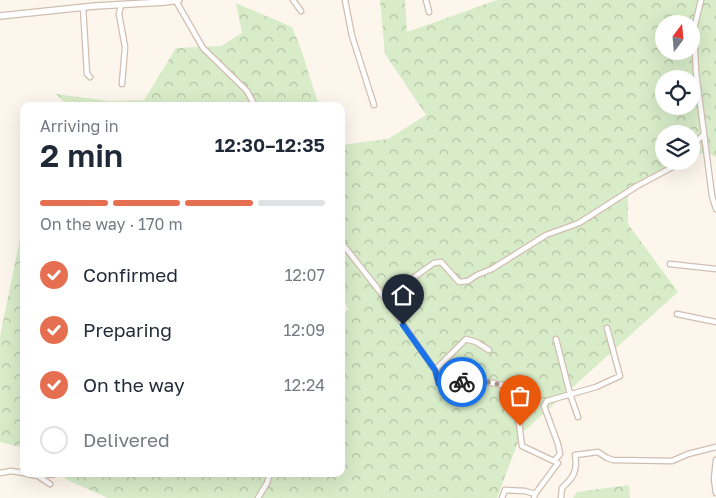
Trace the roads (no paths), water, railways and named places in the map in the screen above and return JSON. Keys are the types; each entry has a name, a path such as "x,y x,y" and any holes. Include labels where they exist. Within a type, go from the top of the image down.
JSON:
{"street":[{"path":"0,16 177,0 203,48 247,91 253,102"},
{"path":"293,0 301,11"},
{"path":"345,0 350,30 374,105"},
{"path":"426,0 429,12"},
{"path":"701,0 694,29 696,72 712,196 716,209"},
{"path":"121,5 119,14 125,47 122,84"},
{"path":"83,7 86,74 90,77"},
{"path":"700,139 704,135"},
{"path":"385,298 434,263 441,262 459,282 468,281 492,269 546,235 578,224 637,186 667,170"},
{"path":"345,247 385,298 435,370 439,384 450,386 472,379 502,385 517,407 522,446 558,463 534,496 525,490 505,490 502,498"},
{"path":"670,264 716,269"},
{"path":"677,314 716,322"},
{"path":"555,460 560,454 544,406 547,401 596,387 620,376 606,328"},
{"path":"556,339 570,394 578,416"},
{"path":"435,370 466,340 476,342 489,350"},
{"path":"561,498 562,488 573,478 577,466 575,456 598,452 613,460 672,461 688,454 716,447"},
{"path":"716,460 714,479 716,493"},
{"path":"0,473 11,471 20,472"},
{"path":"40,477 50,484"},
{"path":"258,498 269,477"}]}
